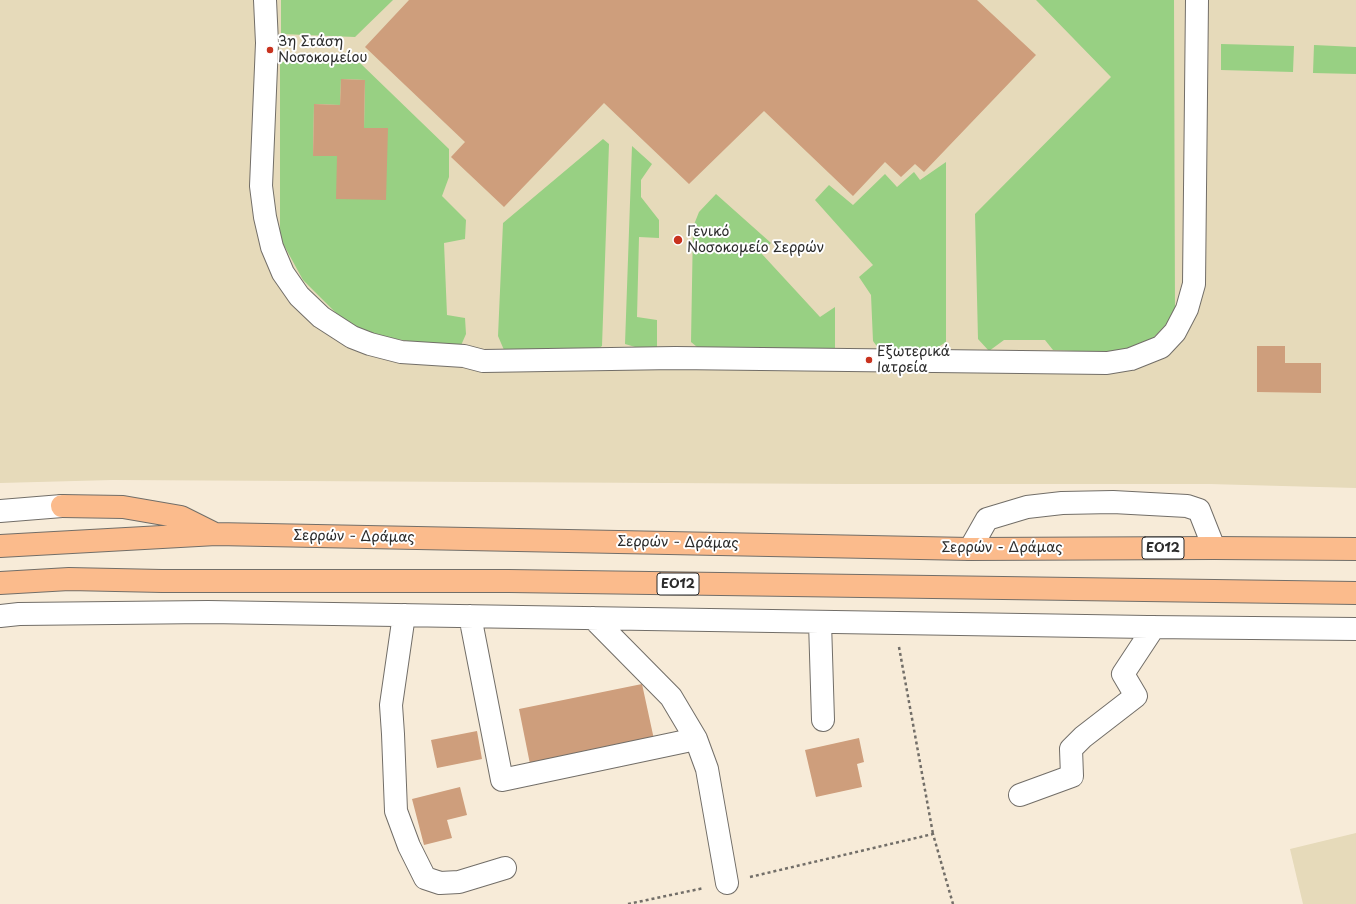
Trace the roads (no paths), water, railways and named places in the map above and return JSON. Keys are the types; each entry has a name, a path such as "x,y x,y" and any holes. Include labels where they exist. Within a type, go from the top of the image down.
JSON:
{"main road":[{"path":"62,506 123,507 181,517 216,534"},
{"name":"Σερρών - Δράμας","path":"0,546 216,534 970,548 1356,549"},
{"name":"ΕΟ12","path":"0,583 69,579 162,581 509,581 1356,593"}],"street":[{"path":"265,0 267,42 261,186 265,217 272,247 283,273 299,296 321,317 352,337 370,344 401,352 464,356 483,361 675,358 1106,363 1131,359 1161,347 1175,332 1187,309 1194,284 1197,0"},
{"path":"970,548 987,519 1027,507 1062,503 1113,502 1187,506 1199,510 1214,548"},
{"path":"0,511 62,506"},
{"path":"0,616 19,614 208,612 1356,629"},
{"path":"404,615 391,705 396,811 409,846 425,878 440,883 459,882 505,868"},
{"path":"470,616 502,780 696,739"},
{"path":"593,618 671,697 696,739 707,769 727,883"},
{"path":"820,622 824,720"},
{"path":"1020,795 1072,776 1071,749 1083,737 1136,696 1123,674 1154,627"}],"place":[{"name":"3η Στάση Νοσοκομείου","path":"270,50"},
{"name":"Γενικό Νοσοκομείο Σερρών","path":"678,240"},
{"name":"Εξωτερικά Ιατρεία","path":"869,360"}]}
